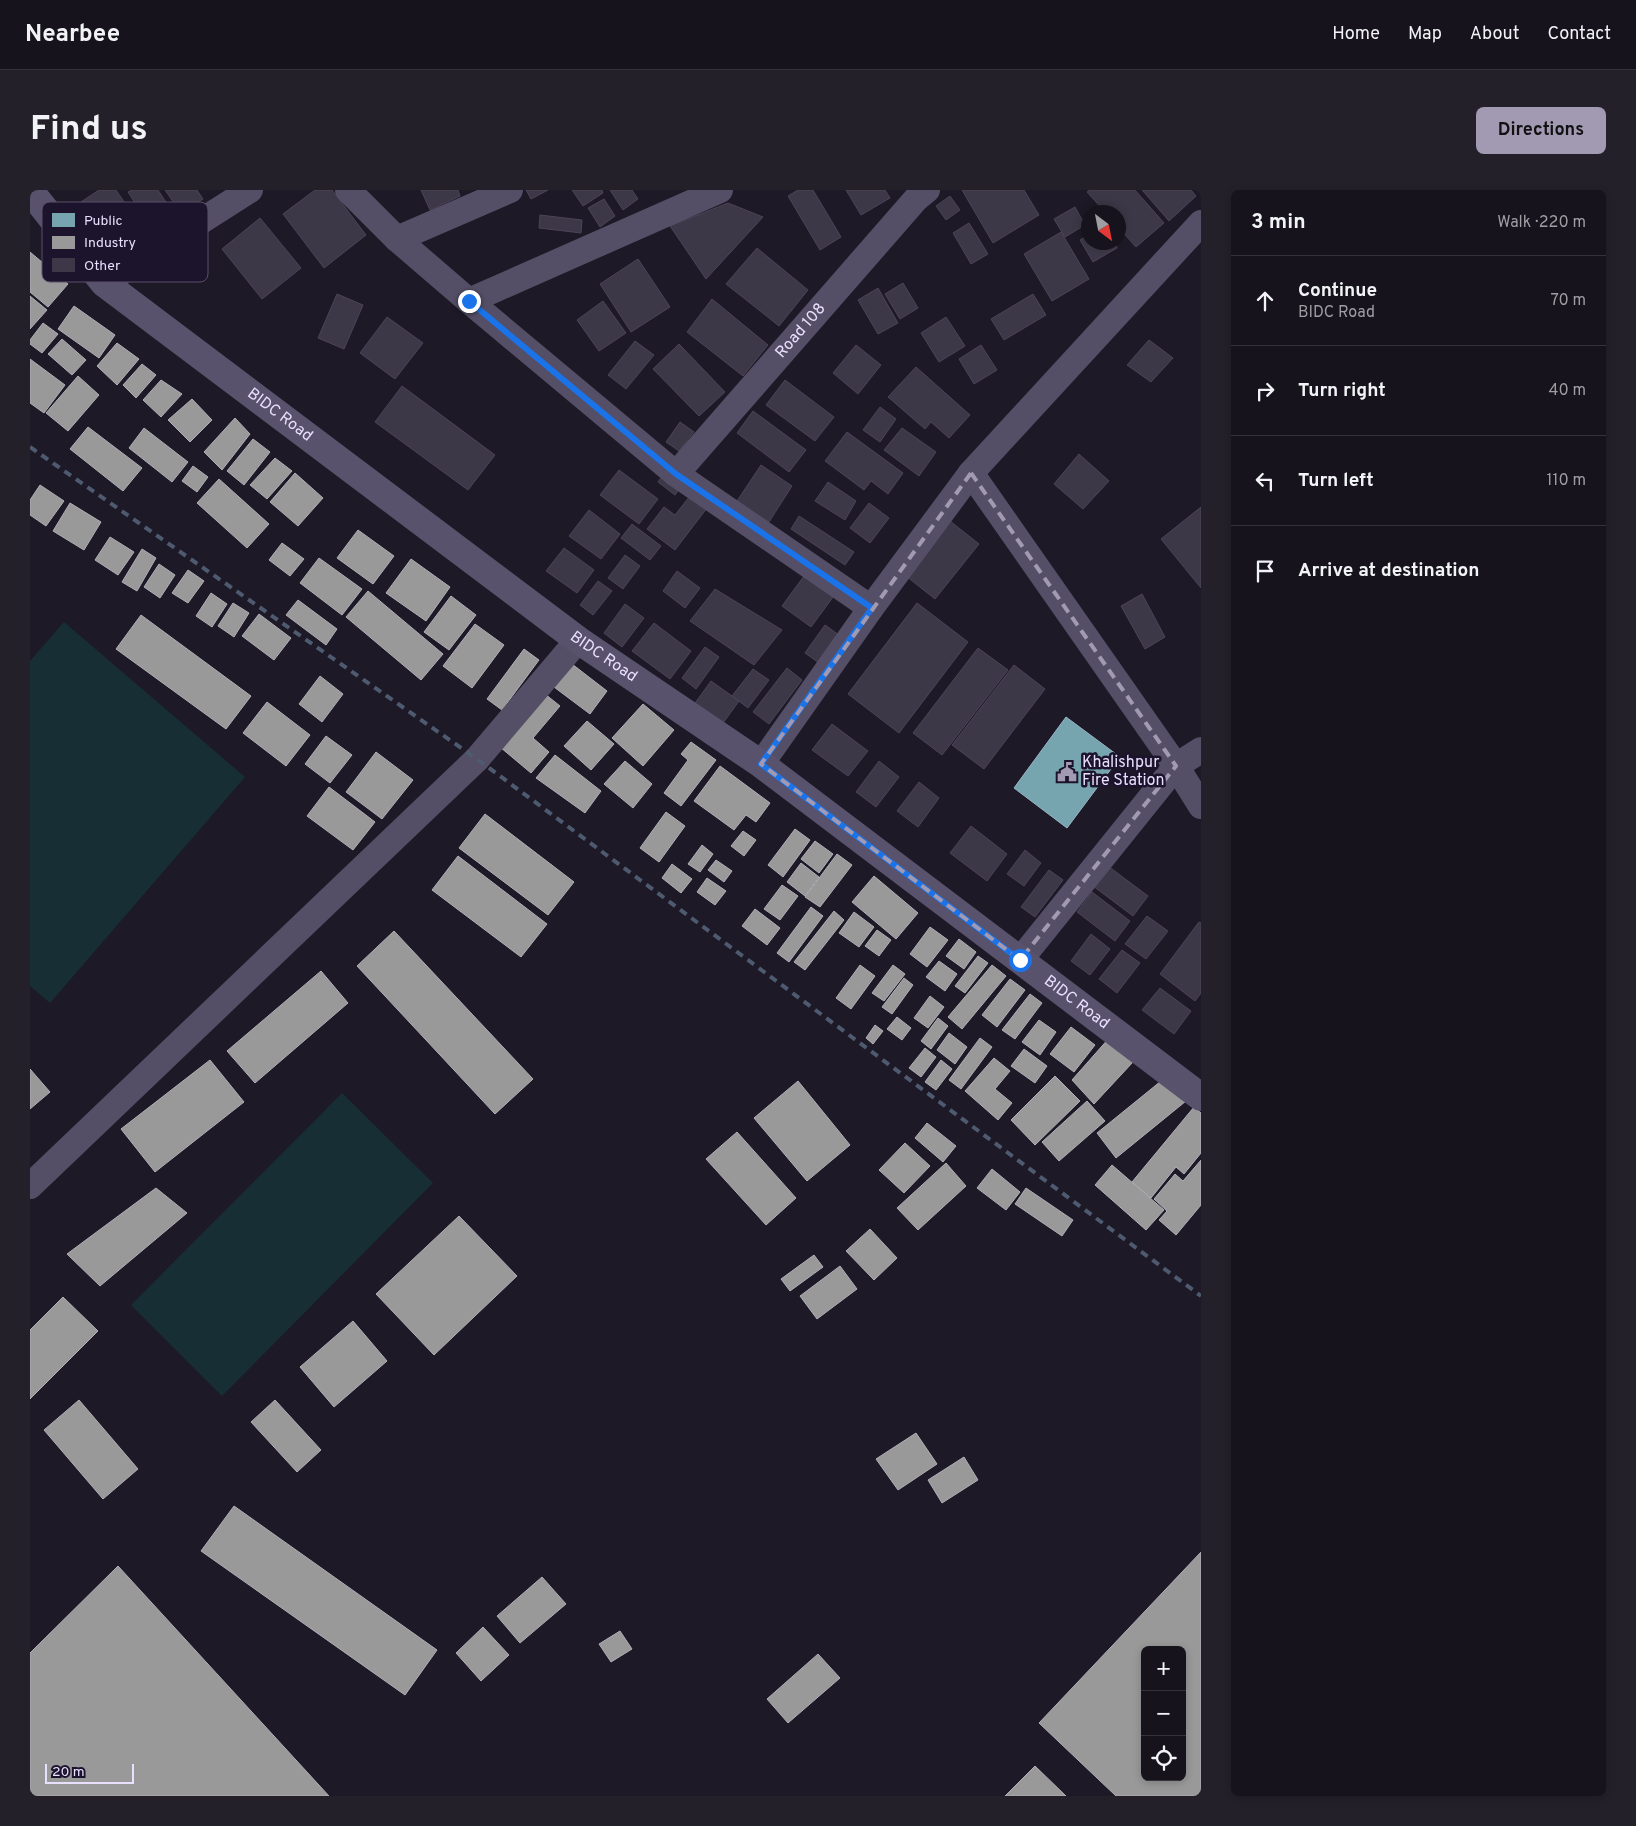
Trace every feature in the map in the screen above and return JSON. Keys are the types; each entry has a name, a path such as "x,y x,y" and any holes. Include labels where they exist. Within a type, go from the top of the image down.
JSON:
{"main road":[{"name":"BIDC Road","path":"30,191 42,206"},
{"name":"BIDC Road","path":"104,283 578,640 761,764 1201,1097"}],"street":[{"path":"208,217 250,190"},
{"path":"348,190 397,239 676,474 872,608"},
{"path":"397,239 510,190"},
{"path":"469,301 720,190"},
{"name":"Road 108","path":"676,474 918,193"},
{"path":"761,764 971,473 1201,224"},
{"path":"971,473 1176,766 1201,806"},
{"path":"30,1186 477,759 578,640"},
{"path":"1020,960 1176,766 1201,750"}],"highlighted area":[{"path":"971,473 1176,766 1020,960 761,764"}],"green space":[{"path":"64,622 245,777 50,1003 30,986 30,661"},
{"path":"342,1093 433,1183 222,1396 131,1305"}],"building: Public":[{"name":"Khalishpur Fire Station","path":"1066,717 1120,757 1067,828 1014,788"}],"building: Industry":[{"path":"30,252 42,262 42,282 66,282 68,284 48,307 30,292"},
{"path":"30,296 47,310 30,329"},
{"path":"74,306 115,335 99,358 58,329"},
{"path":"43,323 58,334 42,353 30,344 30,340"},
{"path":"62,339 86,360 72,375 48,354"},
{"path":"117,343 139,359 117,385 97,366"},
{"path":"30,359 65,385 44,413 30,403"},
{"path":"142,364 156,375 136,398 123,385"},
{"path":"78,376 99,395 68,431 46,413"},
{"path":"161,380 182,394 161,417 143,400"},
{"path":"192,399 212,420 190,442 168,420"},
{"path":"235,418 250,434 222,470 204,452"},
{"path":"88,427 142,468 123,491 70,449"},
{"path":"144,428 188,462 172,482 129,448"},
{"path":"253,439 270,452 244,485 227,471"},
{"path":"275,458 292,471 267,499 250,485"},
{"path":"193,466 208,477 197,492 182,481"},
{"path":"295,473 323,498 298,526 270,502"},
{"path":"219,479 269,524 247,548 197,503"},
{"path":"40,485 64,501 46,526 30,515 30,500"},
{"path":"70,503 101,522 84,550 53,531"},
{"path":"358,530 394,556 373,584 337,558"},
{"path":"110,537 134,552 118,575 95,560"},
{"path":"282,543 304,559 290,576 269,560"},
{"path":"142,549 156,558 137,591 122,582"},
{"path":"319,558 362,589 342,615 300,583"},
{"path":"411,559 450,587 426,621 386,593"},
{"path":"159,564 175,575 160,598 144,587"},
{"path":"188,570 204,581 188,603 172,593"},
{"path":"368,591 443,654 421,680 346,617"},
{"path":"211,593 227,604 212,627 196,616"},
{"path":"451,596 476,615 449,650 424,632"},
{"path":"298,600 337,629 326,645 286,615"},
{"path":"233,603 249,613 234,637 218,626"},
{"path":"259,614 291,638 274,660 242,636"},
{"path":"141,615 251,696 226,729 116,649"},
{"path":"475,624 504,645 472,688 443,666"},
{"path":"524,649 539,660 502,710 487,699"},
{"path":"572,664 607,691 590,714 554,687"},
{"path":"320,676 343,694 322,722 299,704"},
{"path":"545,694 560,706 533,738 549,752 531,773 500,747"},
{"path":"267,702 310,735 286,766 243,733"},
{"path":"643,704 674,730 643,766 612,738"},
{"path":"587,721 614,744 591,770 564,746"},
{"path":"326,736 352,755 330,783 305,764"},
{"path":"691,742 716,760 681,806 664,793 688,760 681,754"},
{"path":"376,752 413,780 382,819 346,792"},
{"path":"555,755 601,791 585,813 536,778"},
{"path":"625,761 652,784 633,808 604,784"},
{"path":"720,766 770,803 756,822 746,815 734,830 694,801"},
{"path":"329,787 375,822 353,850 307,816"},
{"path":"666,812 685,826 659,862 640,848"},
{"path":"485,814 574,882 548,915 459,848"},
{"path":"795,829 810,840 783,877 768,865"},
{"path":"743,831 756,840 744,856 731,846"},
{"path":"815,841 833,854 819,873 801,859"},
{"path":"702,845 713,854 700,872 688,864"},
{"path":"837,854 852,865 820,907 805,897"},
{"path":"458,856 547,924 521,957 432,890"},
{"path":"716,860 732,871 724,882 708,870"},
{"path":"801,863 819,877 805,896 787,882"},
{"path":"672,864 692,879 681,893 662,878"},
{"path":"874,876 918,913 896,939 852,902"},
{"path":"707,878 726,891 715,905 697,892"},
{"path":"782,885 798,896 780,920 764,909"},
{"path":"811,907 823,916 789,962 777,953"},
{"path":"755,909 780,928 767,945 742,926"},
{"path":"834,911 844,920 805,970 794,962"},
{"path":"854,912 874,927 859,947 839,933"},
{"path":"930,927 948,940 927,967 910,954"},
{"path":"877,930 891,940 879,956 865,946"},
{"path":"394,931 533,1079 495,1114 357,966"},
{"path":"959,939 976,952 964,969 946,956"},
{"path":"978,956 988,963 965,993 955,986"},
{"path":"939,961 957,974 945,991 926,977"},
{"path":"860,965 875,976 851,1009 836,998"},
{"path":"893,965 905,974 884,1001 872,993"},
{"path":"992,965 1006,976 962,1029 948,1017"},
{"path":"321,971 348,1003 255,1083 227,1051"},
{"path":"904,978 913,985 892,1014 882,1007"},
{"path":"1010,979 1025,990 997,1027 982,1015"},
{"path":"1030,994 1042,1003 1015,1039 1002,1030"},
{"path":"930,996 944,1007 928,1028 914,1018"},
{"path":"897,1017 911,1028 902,1040 887,1029"},
{"path":"938,1018 948,1026 931,1049 921,1041"},
{"path":"1039,1020 1056,1032 1040,1055 1022,1042"},
{"path":"875,1025 883,1031 873,1044 866,1038"},
{"path":"1071,1027 1095,1045 1074,1072 1050,1054"},
{"path":"949,1033 967,1047 955,1064 937,1050"},
{"path":"1110,1037 1133,1062 1094,1104 1072,1080"},
{"path":"980,1038 992,1047 961,1089 949,1080"},
{"path":"925,1048 936,1057 921,1077 909,1068"},
{"path":"1024,1049 1047,1066 1035,1083 1011,1066"},
{"path":"994,1058 1010,1071 995,1089 1012,1103 998,1120 965,1091"},
{"path":"210,1060 244,1102 155,1172 121,1129"},
{"path":"941,1060 952,1069 936,1090 925,1082"},
{"path":"30,1069 50,1092 30,1109"},
{"path":"1055,1076 1080,1101 1035,1145 1011,1120"},
{"path":"1166,1077 1186,1101 1116,1158 1097,1133"},
{"path":"798,1081 850,1145 807,1181 754,1118"},
{"path":"1087,1101 1105,1121 1059,1161 1042,1142"},
{"path":"1194,1107 1201,1113 1201,1153 1184,1174 1176,1167 1151,1198 1132,1182"},
{"path":"927,1123 956,1146 943,1162 915,1138"},
{"path":"737,1132 796,1198 766,1225 706,1159"},
{"path":"905,1143 930,1166 904,1193 879,1170"},
{"path":"1201,1160 1201,1205 1176,1235 1159,1220 1167,1211 1154,1199 1175,1174 1183,1181"},
{"path":"946,1163 966,1186 918,1230 897,1208"},
{"path":"1112,1165 1164,1210 1146,1230 1095,1185"},
{"path":"992,1169 1020,1192 1006,1210 977,1188"},
{"path":"156,1188 187,1213 100,1286 67,1254"},
{"path":"1026,1188 1073,1220 1062,1236 1015,1204"},
{"path":"459,1216 517,1276 434,1355 376,1294"},
{"path":"870,1229 897,1258 874,1280 846,1251"},
{"path":"814,1255 823,1267 790,1291 781,1279"},
{"path":"840,1266 857,1289 817,1319 800,1296"},
{"path":"63,1297 98,1331 30,1399 30,1330"},
{"path":"353,1321 387,1361 334,1407 300,1367"},
{"path":"79,1400 138,1469 103,1499 44,1430"},
{"path":"275,1400 321,1450 297,1472 251,1422"},
{"path":"916,1433 937,1464 898,1490 876,1459"},
{"path":"964,1457 978,1480 942,1503 928,1480"},
{"path":"234,1506 437,1650 405,1695 201,1551"},
{"path":"1201,1552 1201,1796 1116,1796 1039,1723"},
{"path":"118,1566 329,1796 30,1796 30,1653"},
{"path":"542,1577 566,1604 520,1643 497,1616"},
{"path":"483,1627 509,1655 481,1681 456,1653"},
{"path":"620,1631 632,1649 611,1662 599,1644"},
{"path":"818,1654 840,1678 788,1723 767,1699"},
{"path":"1035,1766 1066,1796 1005,1796"}],"building: Other":[{"path":"99,190 116,190 124,202 81,202"},
{"path":"132,190 158,190 166,202 134,202 128,192"},
{"path":"165,190 197,190 203,199 198,202 173,202"},
{"path":"315,190 332,190 366,235 324,268 283,214"},
{"path":"421,190 458,190 460,196 430,210"},
{"path":"526,190 548,190 531,199"},
{"path":"572,190 602,190 603,193 583,206"},
{"path":"610,190 632,190 638,199 623,210"},
{"path":"798,190 813,190 841,237 820,250 788,196"},
{"path":"846,190 885,190 890,198 861,215"},
{"path":"962,190 1024,190 1039,215 993,243"},
{"path":"1090,190 1135,190 1164,223 1136,247 1126,236 1126,205 1099,205 1087,192"},
{"path":"1142,190 1191,190 1196,196 1169,221"},
{"path":"950,196 960,210 946,220 936,206"},
{"path":"604,199 615,216 600,227 588,208"},
{"path":"728,203 763,217 706,279 670,226"},
{"path":"1075,207 1081,218 1081,227 1065,237 1054,219"},
{"path":"540,215 582,220 581,233 539,228"},
{"path":"260,218 301,268 262,299 222,249"},
{"path":"969,223 988,254 971,264 953,233"},
{"path":"1061,232 1089,279 1052,301 1024,254"},
{"path":"757,248 808,290 779,326 726,284"},
{"path":"1086,250 1114,250 1093,262"},
{"path":"638,259 670,307 631,332 600,284"},
{"path":"903,283 918,308 900,319 885,294"},
{"path":"878,288 898,323 878,334 858,300"},
{"path":"337,294 363,305 344,349 318,338"},
{"path":"1033,294 1046,315 1004,340 991,319"},
{"path":"712,299 768,345 743,376 687,332"},
{"path":"603,301 626,333 599,351 577,320"},
{"path":"387,317 423,343 395,379 360,353"},
{"path":"946,317 965,346 939,362 921,333"},
{"path":"1149,340 1173,358 1151,382 1127,365"},
{"path":"635,341 654,355 626,389 608,375"},
{"path":"679,344 725,392 699,416 653,369"},
{"path":"856,345 881,365 858,394 833,373"},
{"path":"981,345 997,370 974,384 959,359"},
{"path":"916,367 970,415 949,438 931,422 925,429 888,397"},
{"path":"785,380 834,417 815,441 766,405"},
{"path":"402,386 495,455 468,490 375,422"},
{"path":"880,407 896,419 880,442 863,430"},
{"path":"753,411 806,450 789,472 737,433"},
{"path":"680,422 694,432 679,451 666,442"},
{"path":"902,428 936,452 919,476 884,450"},
{"path":"847,432 903,473 888,494 871,481 864,490 825,461"},
{"path":"1079,454 1109,481 1083,509 1054,484"},
{"path":"761,465 792,486 769,522 737,501"},
{"path":"619,470 658,499 639,524 600,495"},
{"path":"666,471 683,484 675,495 658,482"},
{"path":"828,482 856,501 845,520 815,501"},
{"path":"690,496 707,508 675,550 647,529 664,507 675,515"},
{"path":"869,503 889,518 870,543 850,528"},
{"path":"1201,507 1201,588 1161,539"},
{"path":"589,510 620,534 601,559 569,536"},
{"path":"799,516 854,552 845,565 791,529"},
{"path":"950,521 979,544 935,599 906,576"},
{"path":"632,524 661,546 650,560 621,538"},
{"path":"564,548 594,570 577,593 546,571"},
{"path":"625,555 640,566 623,589 608,578"},
{"path":"677,571 700,588 685,608 663,591"},
{"path":"807,572 836,593 811,627 782,606"},
{"path":"598,581 612,591 593,615 580,605"},
{"path":"715,589 782,630 754,665 690,621"},
{"path":"1142,594 1165,637 1145,649 1121,606"},
{"path":"917,603 968,642 899,733 848,694"},
{"path":"625,604 644,618 622,647 604,633"},
{"path":"654,623 691,651 670,679 632,651"},
{"path":"825,625 839,635 819,663 805,653"},
{"path":"705,647 719,657 696,689 682,678"},
{"path":"978,648 1008,670 942,755 913,733"},
{"path":"1014,665 1045,689 984,769 952,745"},
{"path":"787,668 802,680 769,724 753,712"},
{"path":"753,669 769,680 748,708 732,696"},
{"path":"711,681 739,701 718,730 690,710"},
{"path":"832,724 868,751 848,776 812,750"},
{"path":"879,761 899,777 876,807 856,792"},
{"path":"919,782 939,798 918,827 897,811"},
{"path":"971,826 1007,854 987,881 950,853"},
{"path":"1025,850 1041,863 1024,886 1007,874"},
{"path":"1108,866 1148,896 1133,916 1093,886"},
{"path":"1049,870 1063,880 1035,917 1021,907"},
{"path":"1092,892 1130,921 1115,941 1077,912"},
{"path":"1147,916 1168,931 1146,959 1125,944"},
{"path":"1199,922 1201,923 1201,993 1195,1001 1160,974"},
{"path":"1091,934 1110,949 1090,975 1071,961"},
{"path":"1122,950 1140,963 1117,993 1099,979"},
{"path":"1160,988 1191,1011 1174,1034 1142,1010"}],"railway":[{"path":"30,447 477,759 1201,1296"}],"place":[{"name":"Khalishpur Fire Station","path":"1067,772"}],"route":[{"path":"469,301 676,474 872,608 761,764 1020,960"}]}
